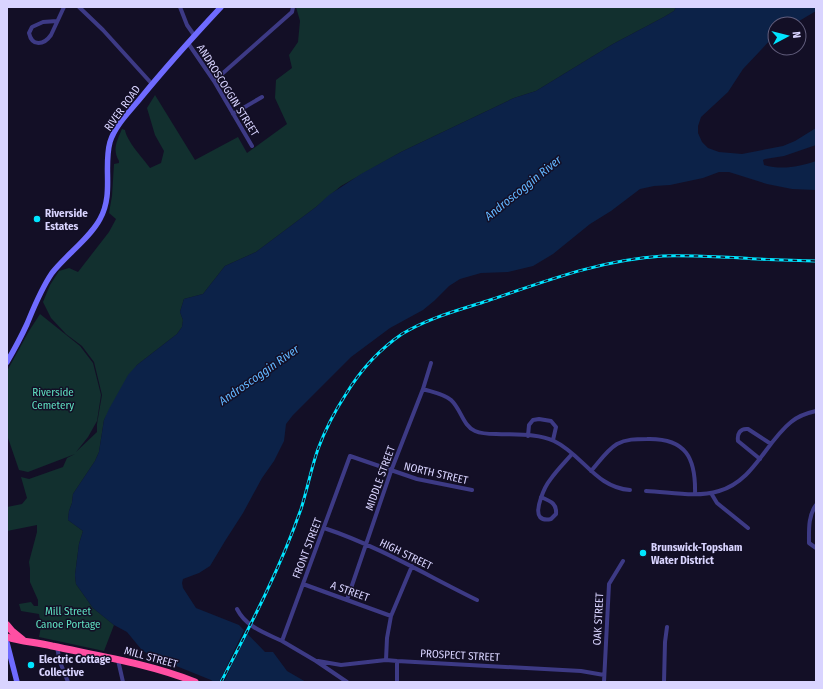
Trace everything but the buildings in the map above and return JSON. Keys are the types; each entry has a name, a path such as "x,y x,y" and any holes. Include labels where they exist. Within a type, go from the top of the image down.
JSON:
{"highway":[{"path":"7,626 25,641"},
{"name":"MILL STREET","path":"7,637 14,640 57,647 118,660 162,671 195,682"}],"street":[{"path":"57,21 43,22 32,27 30,33 33,42 37,44 45,42 51,35 64,7"},
{"path":"79,7 103,30 152,84"},
{"path":"180,7 183,16 194,36"},
{"name":"RIVER ROAD","path":"7,362 47,281 59,264 91,232 100,220 107,201 107,162 111,141 115,132 152,84 221,7"},
{"path":"214,80 292,12 293,7"},
{"name":"ANDROSCOGGIN STREET","path":"188,43 214,80 252,146"},
{"path":"234,114 262,97"},
{"name":"MIDDLE STREET","path":"347,600 391,471 423,389 431,363"},
{"path":"423,389 452,401 469,427 476,432 542,437 553,440 572,454 604,482 615,488 630,490"},
{"path":"646,491 695,494 711,493 734,484 744,478 783,429 792,421 801,416 816,411"},
{"path":"528,436 530,422 535,419 539,419 554,423 556,430 553,440"},
{"path":"760,459 738,441 738,433 742,430 748,429 771,444"},
{"path":"591,471 612,448 624,441 631,439 667,440 682,448 689,457 695,475 695,494"},
{"path":"541,498 552,502 556,507 556,514 551,519 544,520 541,518 538,513 538,506 541,498 549,481 572,454"},
{"name":"NORTH STREET","path":"350,456 417,479 472,490"},
{"name":"FRONT STREET","path":"282,641 350,456"},
{"path":"711,493 717,503 748,528"},
{"path":"816,505 808,526 809,543 816,548"},
{"name":"HIGH STREET","path":"324,528 412,566 477,600"},
{"name":"OAK STREET","path":"604,682 609,584 623,561"},
{"path":"386,660 387,638 391,616 412,566"},
{"name":"A STREET","path":"303,584 391,616"},
{"path":"237,609 244,620 251,626 282,641 316,661 347,682"},
{"path":"664,682 665,642 668,627"},
{"path":"7,643 17,682"},
{"path":"57,647 68,682"},
{"path":"118,660 123,682"},
{"name":"PROSPECT STREET","path":"316,661 350,665 386,660 581,671 604,675"},
{"path":"397,661 397,682"}],"green space":[{"path":"296,7 676,7 674,11 664,17 613,44 536,91 514,98 401,152 341,186 316,207 256,252 225,266 203,294 184,299 180,312 183,320 182,327 177,334 137,365 104,420 99,452 95,461 73,494 69,511 68,520 83,531 79,544 75,575 76,584 93,608 114,625 104,651 39,637 42,621 39,614 21,611 19,604 31,602 34,606 38,606 38,600 30,582 29,562 37,532 37,525 7,531 7,507 22,504 27,498 21,477 29,479 63,467 67,458 75,454 28,472 19,470 7,435 7,371 40,314 80,346 93,363 101,395 97,421 88,437 76,452 97,432 102,395 94,362 82,346 66,334 51,318 43,302 50,285 59,271 69,268 78,272 109,232 116,219 109,213 112,196 114,164 119,163 116,153 118,137 122,129 125,130 126,135 132,145 150,168 161,163 164,151 155,135 147,108 155,95 195,160 238,137 247,153 287,124 275,98 276,80 292,68 289,55 298,42 300,21"}],"water":[{"name":"Androscoggin River","path":"676,7 816,7 816,11 807,16 767,16 767,44 743,69 728,92 701,117 698,126 698,133 702,142 708,148 719,152 742,154 783,146 795,141 816,128 816,145 784,156 763,160 764,165 784,168 816,161 816,190 792,189 767,184 729,172 719,172 703,178 670,185 640,189 611,211 590,224 553,254 533,266 508,272 481,273 460,279 449,286 423,310 390,328 351,357 293,415 286,424 284,441 274,461 262,478 243,513 210,566 199,573 183,579 182,583 183,588 196,608 239,625 265,652 273,652 287,671 306,682 214,682 149,655 141,649 127,632 114,625 93,608 76,584 75,575 79,544 83,531 68,520 73,494 95,461 99,452 104,420 128,375 137,365 177,334 182,327 183,320 180,312 184,299 203,294 225,266 256,252 316,207 329,195 361,174 401,152 514,98 536,91 613,44 674,11"}],"pier":[{"path":"245,628 248,631 224,682 219,682"}],"railway":[{"path":"221,682 243,640 284,553 301,509 318,449 330,421 352,385 364,369 386,346 402,334 422,323 455,311 574,272 617,262 663,256 702,256 816,261"}],"place":[{"name":"Riverside Estates","path":"37,219"},
{"name":"Brunswick-Topsham Water District","path":"643,553"},
{"name":"Electric Cottage Collective","path":"31,665"}],"park label":[{"name":"Riverside Cemetery","path":"53,398"},
{"name":"Mill Street Canoe Portage","path":"68,617"}]}
